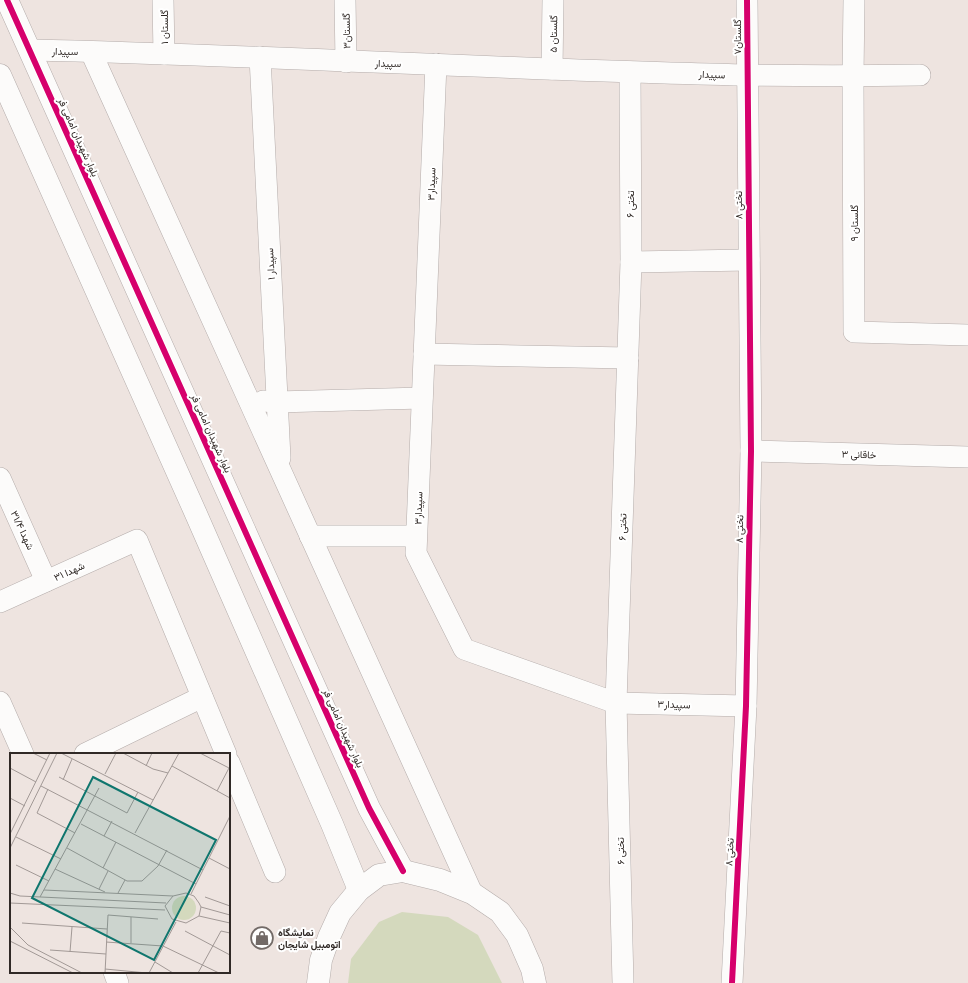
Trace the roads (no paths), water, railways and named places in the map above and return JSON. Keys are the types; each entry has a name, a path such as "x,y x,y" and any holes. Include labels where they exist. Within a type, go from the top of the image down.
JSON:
{"street":[{"name":"بلوار شهیدان امامی فر","path":"7,0 369,808 403,871"},
{"name":"گلستان ۱","path":"163,0 164,54"},
{"name":"گلستان۳","path":"345,0 346,62"},
{"name":"گلستان ۵","path":"552,69 553,0"},
{"name":"گلستان۷","path":"747,0 747,75"},
{"name":"گلستان ۹","path":"854,0 854,332 968,335"},
{"name":"سپیدار","path":"30,50 260,57 346,62 630,72 747,75 920,75"},
{"path":"91,52 472,893"},
{"name":"سپیدار ۱","path":"260,57 280,470"},
{"name":"سپیدار۳","path":"436,64 416,553 464,649 616,702 746,706"},
{"name":"تختی ۶","path":"623,983 616,702 631,262 630,72"},
{"path":"0,75 332,824 359,890"},
{"name":"تختی ۸","path":"732,983 746,706 751,451 747,75"},
{"path":"631,262 749,260"},
{"path":"424,354 628,358"},
{"path":"248,400 277,402 422,398"},
{"name":"خاقانی ۳","path":"751,451 968,457"},
{"name":"شهدا ۳۱/۴","path":"0,478 46,581"},
{"path":"310,536 416,536"},
{"name":"شهدا ۳۱","path":"0,602 138,540 202,697"},
{"path":"87,753 202,697 226,753"},
{"path":"0,702 23,753"},
{"path":"230,764 275,872"},
{"path":"318,983 321,960 329,937 340,913 359,890 379,875 403,871 440,880 472,893 500,912 517,935 532,969 536,983"},
{"path":"114,973 118,983"}],"place":[{"name":"نمایشگاه اتومبیل شایجان","path":"262,938"}]}
